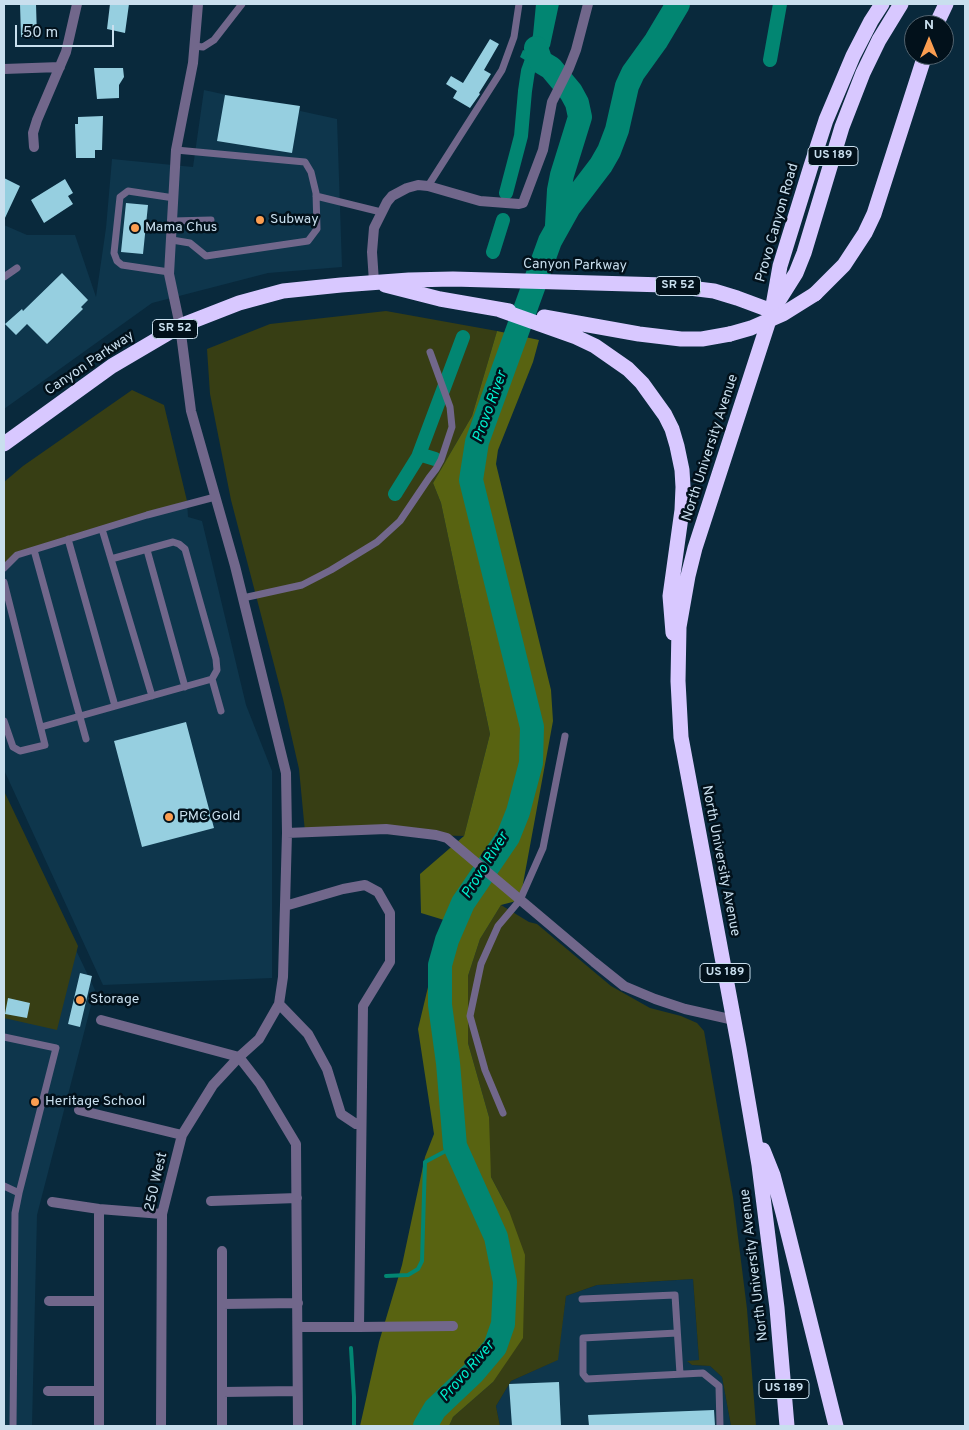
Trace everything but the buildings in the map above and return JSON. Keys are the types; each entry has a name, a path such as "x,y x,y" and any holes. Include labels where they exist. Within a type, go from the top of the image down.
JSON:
{"highway":[{"name":"Provo Canyon Road","path":"772,312 780,266 826,120 859,42 882,4"},
{"name":"Provo Canyon Road","path":"772,312 796,273 804,253 842,127 863,73 879,40 901,4"},
{"path":"557,324 680,339 702,339 730,334 765,322 783,314 815,294 849,258 865,233 874,214 922,65"},
{"name":"Canyon Parkway","path":"4,444 112,366 180,326 262,296 303,289 409,280 580,282 690,287 714,291 737,298 772,312"},
{"name":"Canyon Parkway","path":"374,282 418,294 500,310 557,324"},
{"name":"North University Avenue","path":"772,312 695,548 679,627 678,655 683,754 753,1125 776,1299 787,1426"},
{"path":"557,324 595,346 628,369 656,401 672,429 679,453 683,487 682,510 670,596 671,626 678,655"},
{"path":"753,1125 773,1175 784,1213 836,1426"}],"street":[{"path":"34,147 33,133 36,120 66,52 78,4"},
{"name":"250 West","path":"161,1426 162,1214 182,1135 214,1085 239,1057 259,1039 279,1004 283,978 287,833 286,773 243,598 191,410 180,326 170,272 176,150 193,63 198,4"},
{"path":"374,282 374,228 392,196 406,188 418,185 428,186 472,200 523,203 543,150 550,108 570,68 588,4"},
{"path":"4,69 60,67"},
{"path":"287,833 386,829 447,838 624,986 655,1000 734,1020"},
{"path":"285,906 343,889 366,885 378,892 390,913 390,962 363,1006 359,1327"},
{"path":"279,1004 308,1034 327,1069 340,1114 356,1124 361,1124"},
{"path":"101,1020 239,1057 260,1084 296,1144 298,1426"},
{"path":"79,1110 182,1135"},
{"path":"211,1201 297,1198"},
{"path":"52,1202 99,1209 162,1214"},
{"path":"99,1209 99,1426"},
{"path":"222,1252 222,1426"},
{"path":"49,1301 98,1301"},
{"path":"222,1304 298,1303"},
{"path":"298,1327 453,1326"},
{"path":"48,1391 98,1391"},
{"path":"222,1392 297,1391"}],"lane":[{"path":"194,46 203,47 214,40 242,4"},
{"path":"428,186 502,70 514,37 519,4"},
{"path":"172,240 190,243 206,256 308,241 317,229 316,196 311,172 305,162 176,150"},
{"path":"170,272 122,265 117,261 114,253 120,197 128,191 174,198"},
{"path":"316,196 382,212"},
{"path":"173,221 211,220"},
{"path":"4,277 17,268"},
{"path":"243,598 302,585 377,542 400,521 436,470 452,427 450,407 430,352"},
{"path":"4,568 17,555 216,496"},
{"path":"102,529 152,696"},
{"path":"68,540 115,706"},
{"path":"41,727 212,679 217,670 216,659 185,549 173,542 111,559"},
{"path":"34,550 86,739"},
{"path":"147,550 185,687"},
{"path":"4,582 45,745 20,751 13,747 4,721"},
{"path":"212,679 221,711"},
{"path":"503,1114 484,1070 470,1016 481,964 498,926 520,900 543,848 565,736"},
{"path":"4,1037 56,1048 15,1213 13,1426"},
{"path":"4,1186 19,1193"},
{"path":"582,1299 675,1295 680,1374"},
{"path":"677,1333 583,1338 583,1374 587,1379 703,1373 719,1386 720,1426"}],"shaded area":[{"path":"536,4 559,4 550,46 534,74 531,74 531,77 524,77 525,60 520,57 523,50 526,51 530,45 533,35"},
{"path":"204,90 337,119 342,267 268,273 152,303 4,409 4,225 27,235 75,235 96,297 106,228 112,159 193,167"},
{"path":"386,311 497,331 472,416 433,483 441,503 490,734 464,836 305,832 299,769 283,699 231,500 210,394 207,349 270,324"},
{"path":"497,331 539,340 533,362 498,450 496,464 551,690 553,721 520,900 501,905 480,939 468,976 468,1043 489,1117 491,1177 509,1211 525,1255 523,1338 493,1382 453,1417 449,1426 360,1426 379,1342 402,1265 425,1157 434,1134 418,1029 444,920 421,913 420,874 464,836 490,734 441,503 433,483 472,416"},
{"path":"132,390 164,405 187,501 16,554 4,566 4,482 23,466"},
{"path":"187,501 188,517 202,521 246,705 272,771 272,978 103,985 4,770 4,566 16,554"},
{"path":"4,791 78,946 57,1030 4,1018"},
{"name":"Heritage School","path":"4,799 95,990 37,1215 32,1426 4,1426"},
{"path":"501,905 529,922 537,924 611,986 650,1008 681,1016 697,1023 704,1031 733,1197 747,1309 756,1426 731,1426 722,1377 710,1366 692,1365 687,1361 699,1360 693,1279 597,1285 566,1296 558,1360 511,1381 496,1406 500,1426 449,1426 453,1417 493,1382 509,1211 491,1177 488,1149 489,1117 468,1043 468,976 480,939"},
{"path":"693,1279 699,1360 688,1362 692,1365 710,1366 722,1377 731,1426 500,1426 496,1406 511,1381 557,1360 566,1296 597,1285"}],"waterway":[{"name":"Provo River","path":"425,1426 435,1409 473,1373 495,1347 503,1324 505,1282 496,1237 455,1146 448,1063 440,1005 440,965 447,940 463,903 508,837 518,812 531,763 532,727 471,480 477,442 550,241 569,207 601,165 609,151 617,130 627,86 633,73 656,41 678,4"},
{"path":"770,60 780,4"},
{"name":"Provo River","path":"536,48 541,62 551,68 571,92 577,103 580,117 562,175 557,225"},
{"path":"506,193 521,136 525,91 532,60"},
{"path":"493,252 503,220"},
{"path":"395,494 418,457 463,337"},
{"path":"418,457 422,455 435,459"},
{"path":"386,1276 408,1275 418,1269 422,1261 425,1162 455,1146"},
{"path":"351,1348 354,1426"}],"place":[{"name":"Subway","path":"260,220"},
{"name":"Mama Chus","path":"135,228"},
{"name":"PMC Gold","path":"169,817"},
{"name":"Storage","path":"80,1000"},
{"name":"Heritage School","path":"35,1102"}]}
